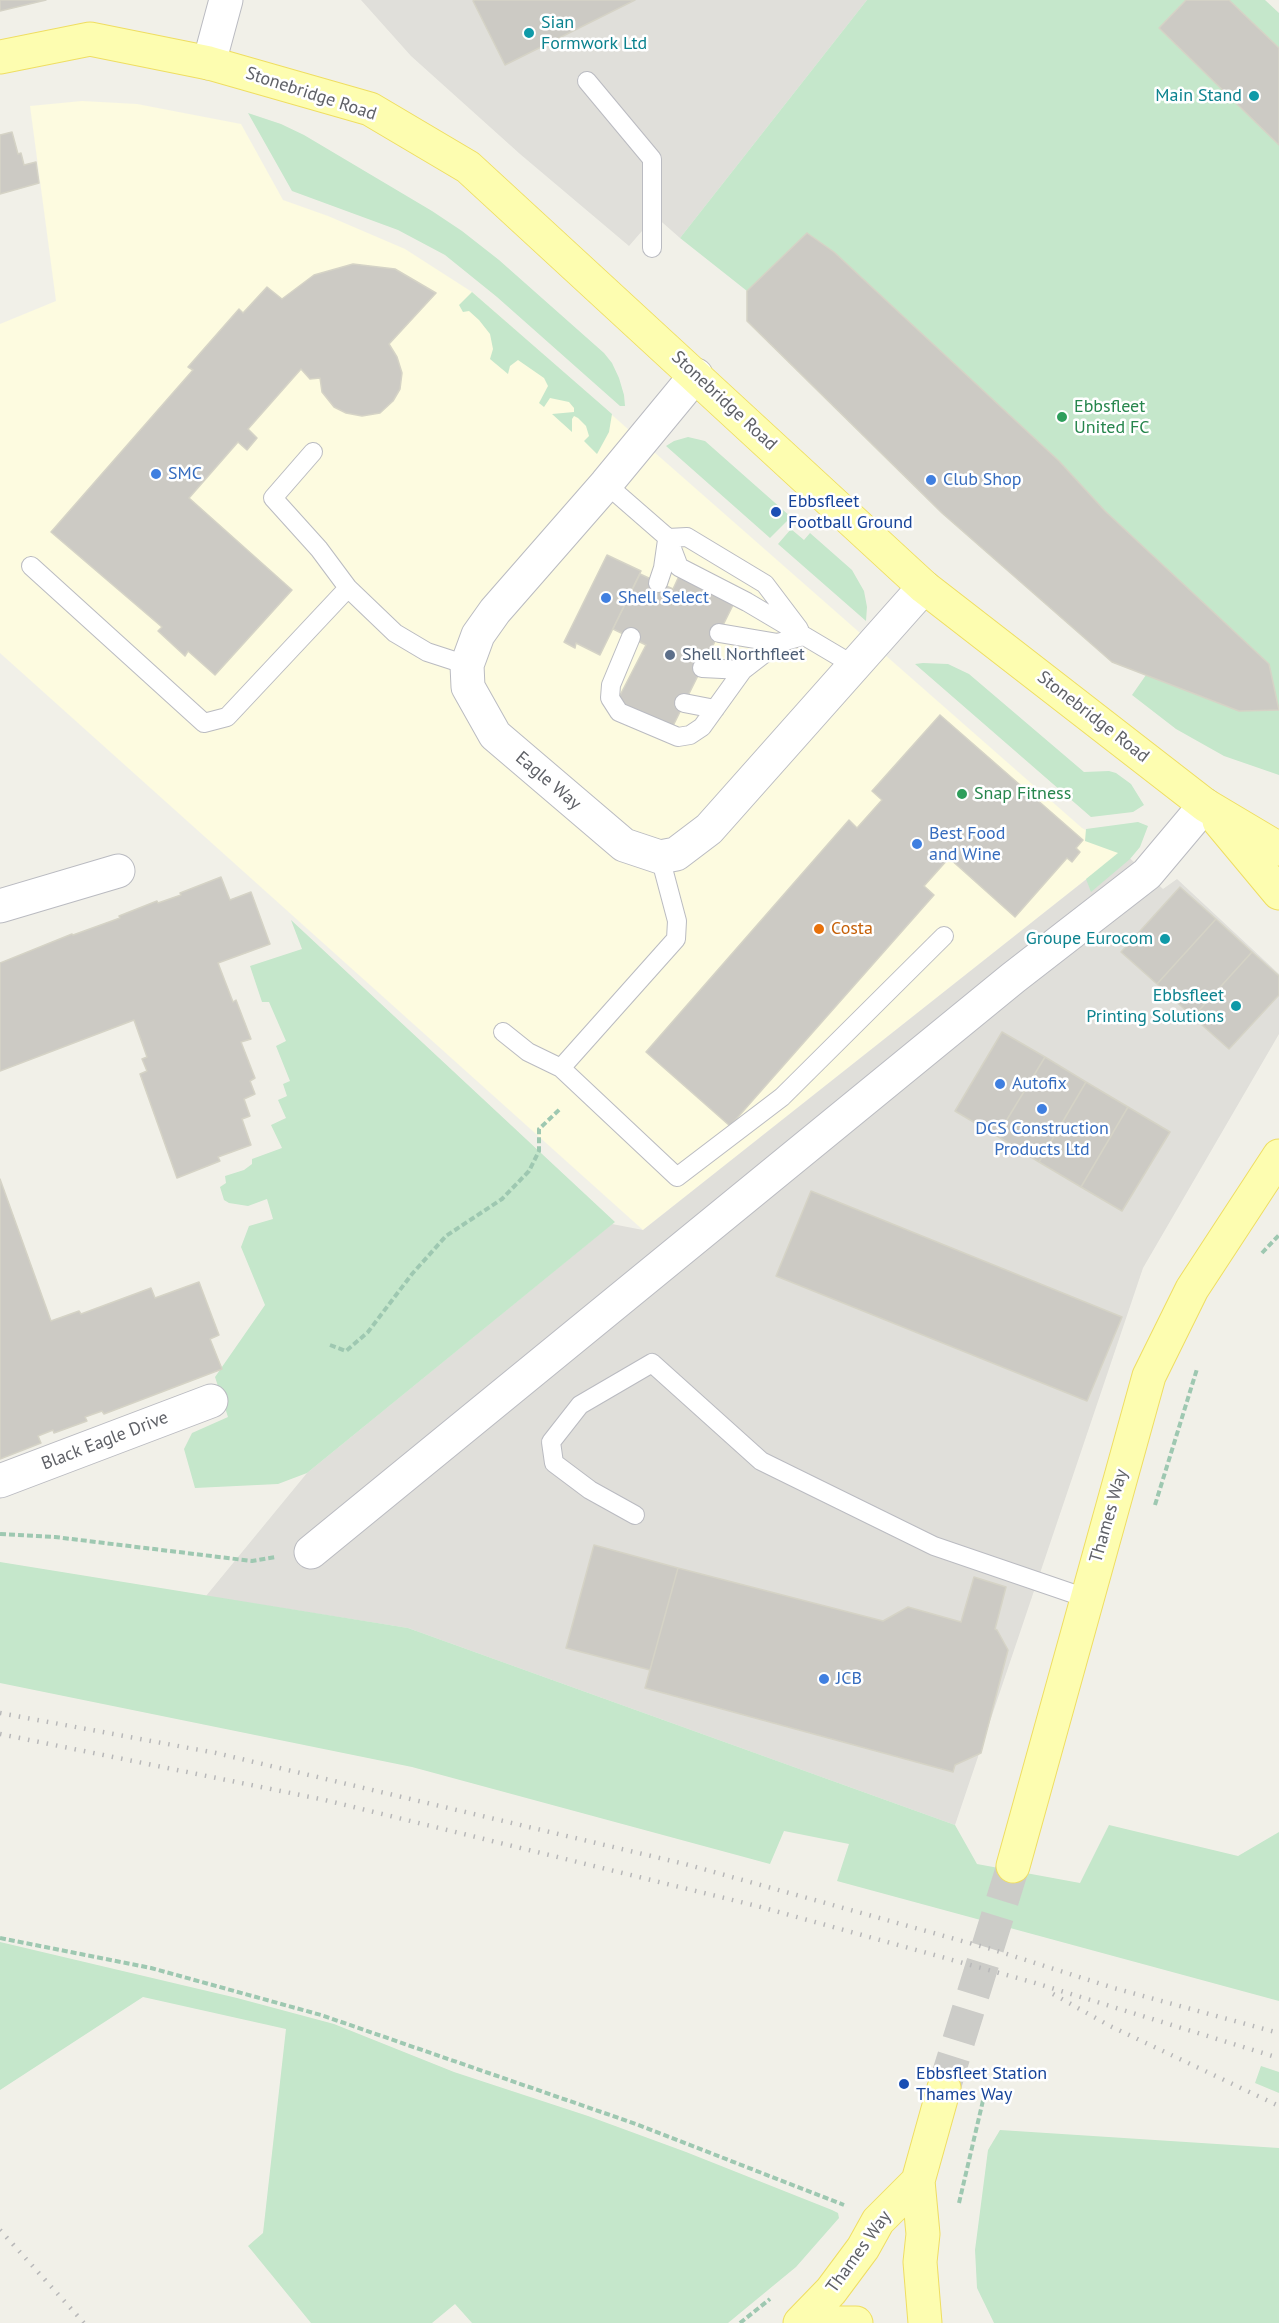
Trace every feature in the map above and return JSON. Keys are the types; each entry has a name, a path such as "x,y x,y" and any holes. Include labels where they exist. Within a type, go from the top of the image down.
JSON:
{"main road":[{"name":"Stonebridge Road","path":"0,57 90,39 209,63 370,109 468,167 924,587 1205,805 1279,849"},
{"name":"Stonebridge Road","path":"1205,805 1279,893"},
{"name":"Thames Way","path":"1013,1866 1149,1376 1192,1289 1269,1182 1279,1156"},
{"name":"Thames Way","path":"925,2323 920,2262 923,2234 918,2181 944,2088"},
{"name":"Thames Way","path":"800,2323 831,2291 863,2248 878,2221 918,2181"},
{"path":"837,2323 856,2323"}],"street":[{"path":"209,63 226,0"},
{"name":"Eagle Way","path":"660,858 624,845 495,735 468,687 467,665 478,635 495,611 606,484 696,375"},
{"path":"660,858 676,854 709,829 924,587"},
{"path":"311,1552 1012,978 1147,874 1205,805"},
{"path":"0,906 118,871"},
{"name":"Black Eagle Drive","path":"0,1481 211,1401"}],"lane":[{"path":"587,81 652,159 652,248"},
{"path":"313,452 273,498 319,549 348,588 395,633 427,652 467,665"},
{"path":"606,484 668,538 679,567 747,603 855,666"},
{"path":"668,538 687,537 765,584 803,636"},
{"path":"658,583 668,538"},
{"path":"31,566 204,723 227,717 348,588"},
{"path":"719,633 778,643"},
{"path":"632,637 623,675 611,685 610,698 619,712 678,737 690,735 702,727 743,670 778,643 803,636"},
{"path":"702,668 743,670"},
{"path":"684,703 715,709"},
{"path":"561,1068 676,939 677,921 660,858"},
{"path":"503,1032 528,1052 561,1068 677,1177 782,1097 944,936"},
{"path":"635,1515 590,1490 554,1463 550,1442 580,1405 652,1363 761,1461 934,1546 1086,1598"}],"path":[{"path":"330,1345 346,1351 368,1332 412,1274 447,1236 502,1199 529,1172 539,1151 539,1129 583,1088"},
{"path":"1256,1260 1279,1235"},
{"path":"1152,1514 1173,1440 1199,1363"},
{"path":"0,1533 55,1537 252,1561 311,1552"},
{"path":"0,1938 151,1968 321,2015 636,2124 821,2195"},
{"path":"958,2211 985,2092"}],"shaded area":[{"path":"361,0 867,0 680,238 655,216 629,246 520,154 411,56"},
{"path":"82,101 137,104 241,124 283,200 328,216 405,249 472,292 1082,828 1122,851 643,1230 0,653 0,324 56,301 30,106"},
{"path":"1122,851 1163,889 1177,879 1279,974 1279,1034 1143,1268 955,1825 408,1628 206,1596 307,1473 612,1224 643,1230"}],"green space":[{"name":"Ebbsfleet United FC","path":"867,0 1265,0 1279,13 1279,775 1224,756 1176,729 1132,695 1146,675 1112,662 942,513 747,291 680,238"},
{"path":"248,113 281,124 304,135 462,231 499,260 604,353 619,378 625,406 620,406 497,297 445,255 398,230 292,191"},
{"path":"472,292 612,414 609,432 597,454 584,441 589,436 586,426 578,418 574,416 572,419 572,432 552,414 574,412 569,402 550,398 544,407 539,403 548,386 544,378 518,360 510,366 508,374 490,359 493,349 490,334 479,320 469,311 463,312 459,305"},
{"path":"688,437 705,441 791,517 770,538 666,446"},
{"path":"791,529 804,540 810,533 852,570 864,591 867,607 866,621 778,544"},
{"path":"915,664 948,664 969,674 1084,772 1116,773 1131,784 1144,805 1133,812 1091,817"},
{"path":"1138,822 1148,826 1140,847 1130,859 1091,892 1086,879 1118,853 1085,841 1086,829"},
{"path":"291,920 615,1222 307,1473 278,1484 195,1488 184,1449 192,1433 228,1417 215,1377 265,1305 241,1247 249,1226 273,1219 267,1199 248,1206 229,1203 224,1200 220,1187 226,1183 225,1176 244,1170 252,1164 252,1159 282,1148 271,1125 286,1118 278,1100 287,1096 283,1084 290,1081 276,1046 286,1041 269,1002 262,1002 250,966 302,949"},
{"path":"0,1562 408,1628 955,1825 977,1864 1080,1883 1109,1825 1238,1856 1279,1832 1279,2001 837,1881 849,1844 784,1831 770,1864 412,1767 0,1683"},
{"path":"0,1942 237,1998 334,2024 454,2072 588,2116 686,2152 832,2210 838,2213 839,2218 796,2267 728,2323 472,2323 455,2304 432,2323 311,2323 248,2246 263,2233 286,2029 143,1997 0,2090"},
{"path":"1261,2066 1279,2072 1279,2093 1255,2083"},
{"path":"1000,2130 1279,2148 1279,2323 994,2323 977,2288 975,2250 988,2150"}],"building":[{"path":"0,0 46,0 0,11"},
{"name":"Sian Formwork Ltd","path":"635,0 505,65 473,1"},
{"name":"Main Stand","path":"1186,0 1229,0 1279,48 1279,145 1159,28"},
{"path":"12,132 18,154 21,153 24,165 36,162 39,183 0,194 0,135"},
{"path":"807,233 834,252 1059,461 1105,511 1269,664 1279,710 1239,711 1112,662 942,513 747,321 747,291"},
{"name":"SMC","path":"353,264 395,269 436,293 389,344 397,357 402,373 400,389 393,401 380,413 362,416 346,413 334,407 322,392 320,378 310,379 301,369 248,429 257,438 247,450 238,442 189,498 292,590 215,675 188,651 185,656 158,631 162,627 51,532 193,370 188,367 239,309 243,313 267,287 282,299 314,275"},
{"path":"607,555 641,571 600,655 576,643 575,648 564,642"},
{"path":"640,574 673,589 680,574 735,601 669,734 614,707 646,645 613,629"},
{"path":"940,715 1083,840 1076,848 1080,852 1072,862 1067,858 1015,917 949,858 924,886 934,895 730,1126 646,1052 849,820 857,828 882,800 872,791"},
{"path":"221,877 230,900 251,892 270,944 218,963 251,1039 241,1042 255,1078 250,1081 255,1094 244,1099 250,1116 242,1119 251,1145 218,1157 220,1161 177,1178 140,1074 147,1071 142,1059 147,1057 134,1020 0,1071 0,963 72,934 120,918 119,916 157,901 158,903 181,895 180,893"},
{"name":"Groupe Eurocom","path":"1180,887 1216,919 1157,984 1121,952"},
{"path":"1216,919 1252,952 1193,1017 1157,984"},
{"name":"Ebbsfleet Printing Solutions","path":"1252,952 1279,976 1279,995 1229,1049 1193,1017"},
{"name":"Autofix","path":"1002,1032 1045,1057 997,1136 955,1111"},
{"name":"DCS Construction Products Ltd","path":"1045,1057 1086,1082 1039,1162 997,1136"},
{"path":"1086,1082 1128,1107 1081,1187 1039,1162"},
{"path":"1128,1107 1170,1132 1122,1211 1081,1187"},
{"path":"0,1179 51,1321 79,1311 81,1314 151,1288 155,1298 199,1282 219,1335 210,1339 222,1369 104,1414 102,1411 85,1417 87,1421 54,1433 53,1430 38,1436 41,1443 0,1459"},
{"path":"811,1191 1122,1317 1087,1401 776,1276"},
{"path":"594,1545 678,1568 650,1670 566,1648"},
{"name":"JCB","path":"678,1568 883,1621 908,1607 961,1622 974,1577 1006,1587 995,1629 1008,1650 981,1753 955,1765 953,1772 645,1688"}],"tunnel":[{"path":"944,2088 1013,1866"}],"railway":[{"path":"0,1713 216,1753 685,1864 991,1949 1114,1988 1279,2033"},
{"path":"0,1734 325,1800 757,1906 1032,1982 1279,2058"},
{"path":"1053,1994 1110,2026 1279,2106"},
{"path":"0,2230 84,2323"}],"place":[{"name":"Sian Formwork Ltd","path":"529,33"},
{"name":"Main Stand","path":"1254,96"},
{"name":"Ebbsfleet United FC","path":"1062,417"},
{"name":"SMC","path":"156,474"},
{"name":"Club Shop","path":"931,480"},
{"name":"Ebbsfleet Football Ground","path":"776,512"},
{"name":"Shell Select","path":"606,598"},
{"name":"Shell Northfleet","path":"670,655"},
{"name":"Snap Fitness","path":"962,794"},
{"name":"Best Food and Wine","path":"917,844"},
{"name":"Costa","path":"819,929"},
{"name":"Groupe Eurocom","path":"1165,939"},
{"name":"Ebbsfleet Printing Solutions","path":"1236,1006"},
{"name":"Autofix","path":"1000,1084"},
{"name":"DCS Construction Products Ltd","path":"1042,1109"},
{"name":"JCB","path":"824,1679"},
{"name":"Ebbsfleet Station Thames Way","path":"904,2084"}]}
